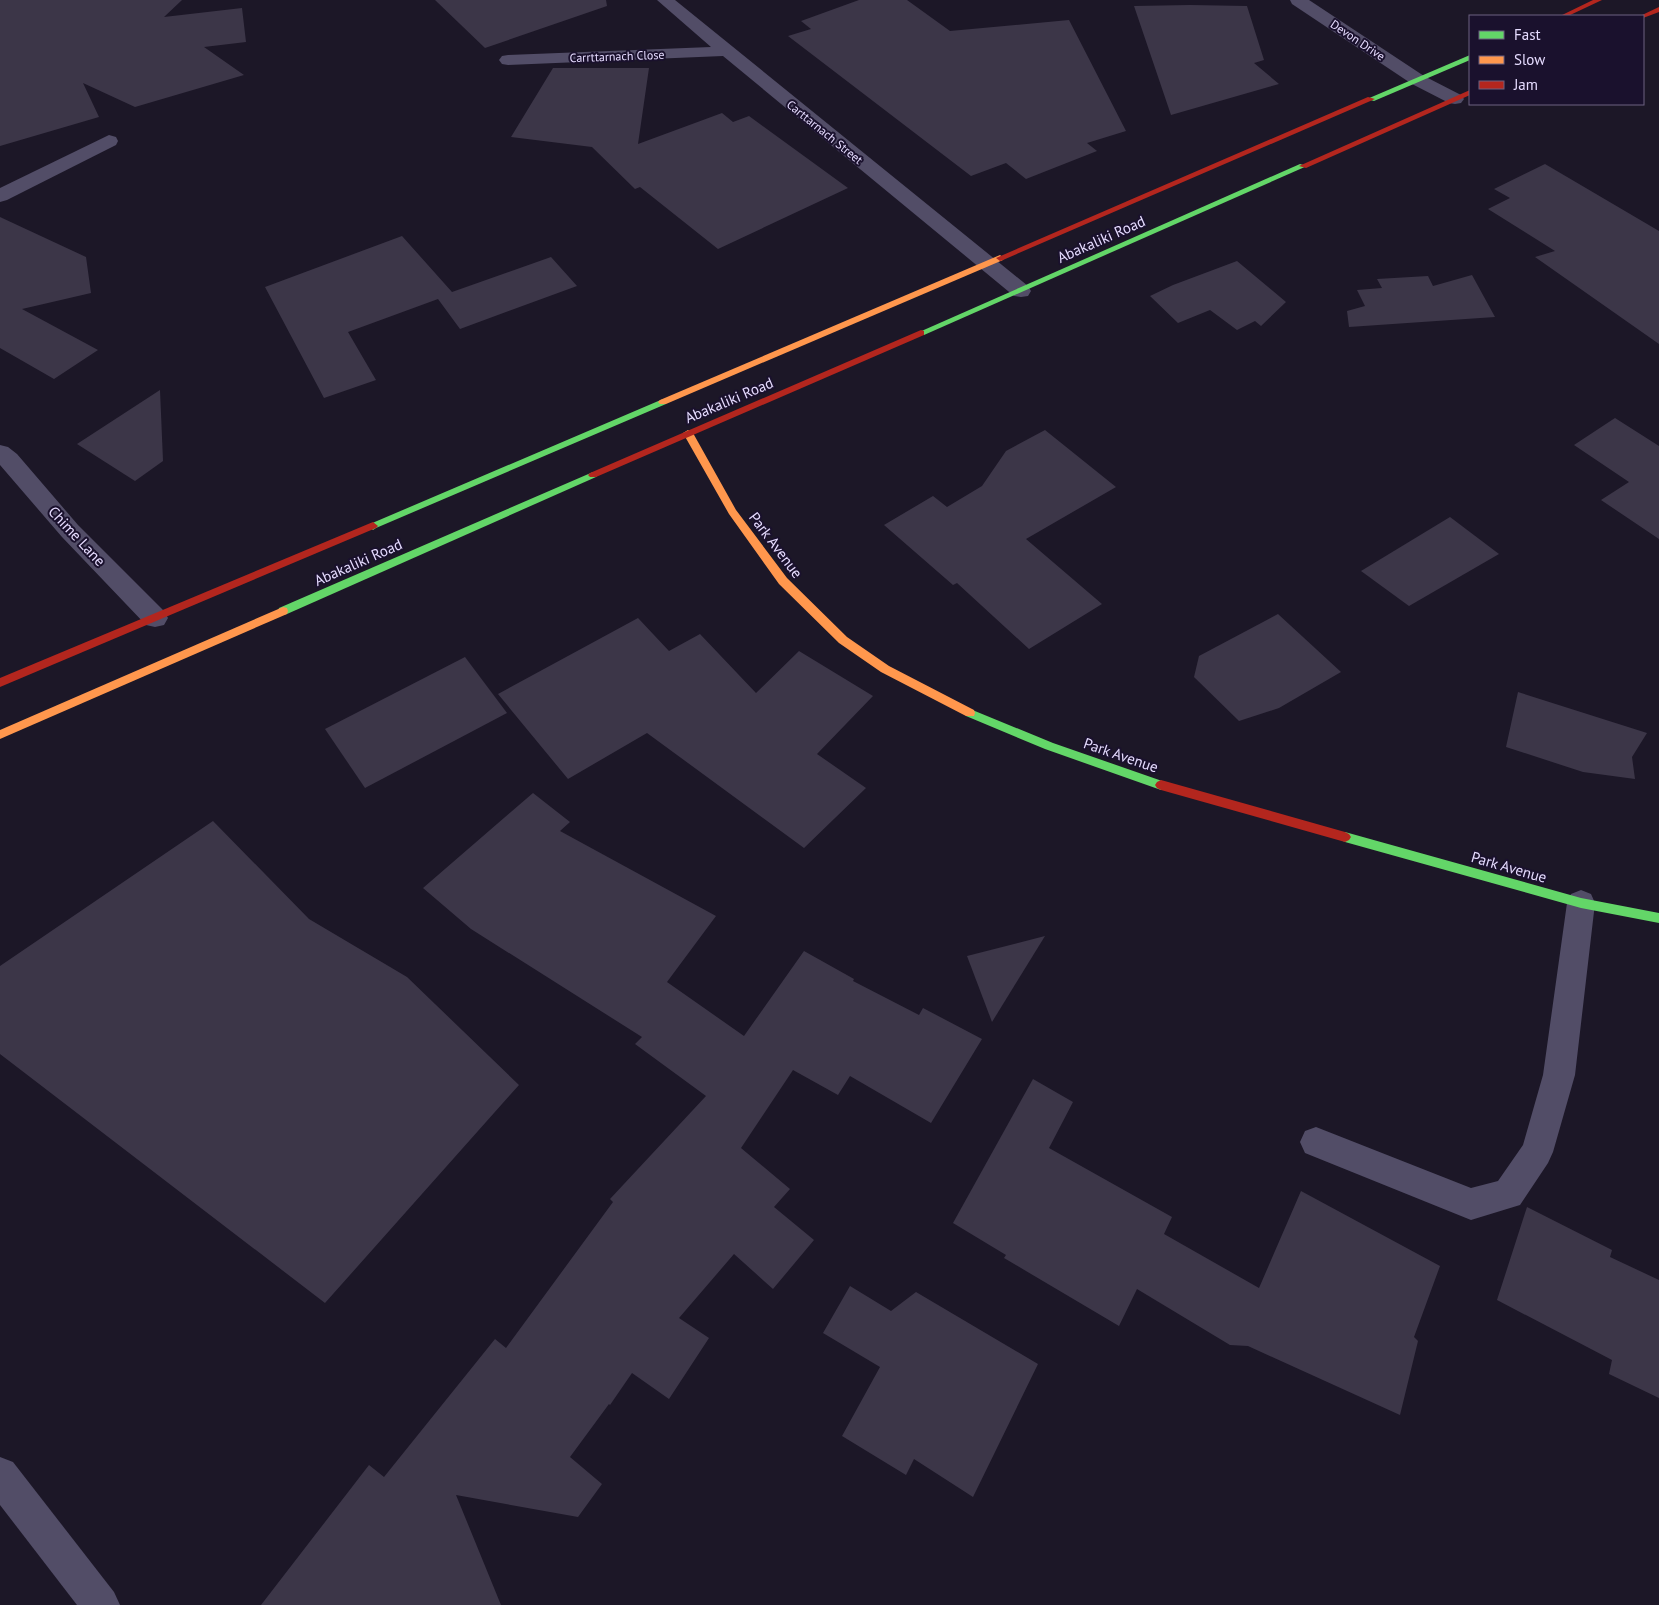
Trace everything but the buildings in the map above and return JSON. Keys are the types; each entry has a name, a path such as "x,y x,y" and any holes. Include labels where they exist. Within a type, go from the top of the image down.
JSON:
{"main road":[{"path":"1565,15 1599,0"},
{"path":"1644,16 1659,9"},
{"name":"Abakaliki Road","path":"0,683 1469,57"},
{"name":"Abakaliki Road","path":"0,735 1020,291 1462,96"},
{"name":"Park Avenue","path":"688,434 732,512 782,581 842,640 885,669 964,712 1049,746 1184,793 1581,903 1659,918"}],"street":[{"name":"Carttarnach Street","path":"665,0 1020,291"},
{"name":"Devon Drive","path":"1298,0 1418,80 1462,96"},
{"name":"Carrttarnach Close","path":"508,60 726,51"},
{"path":"0,196 109,141"},
{"name":"Chime Lane","path":"0,453 9,460 70,532 155,618"},
{"path":"1316,1142 1471,1204 1508,1194 1537,1152 1559,1075 1581,903"},
{"path":"0,1475 102,1605"}],"traffic: fast":[{"path":"1371,99 1469,57"},
{"path":"921,333 1303,166"},
{"path":"373,526 663,402"},
{"path":"283,611 593,475"},
{"path":"970,713 1049,746 1161,785"},
{"path":"1345,837 1581,903 1659,918"}],"traffic: slow":[{"path":"663,402 1000,258"},
{"path":"688,433 732,512 783,581 843,640 885,669 970,713"},
{"path":"0,735 283,611"}],"traffic: jam":[{"path":"1565,15 1599,0"},
{"path":"1644,16 1659,9"},
{"path":"1303,166 1469,92"},
{"path":"1000,258 1371,99"},
{"path":"593,475 921,333"},
{"path":"0,683 373,526"},
{"path":"1161,785 1345,837"}]}
